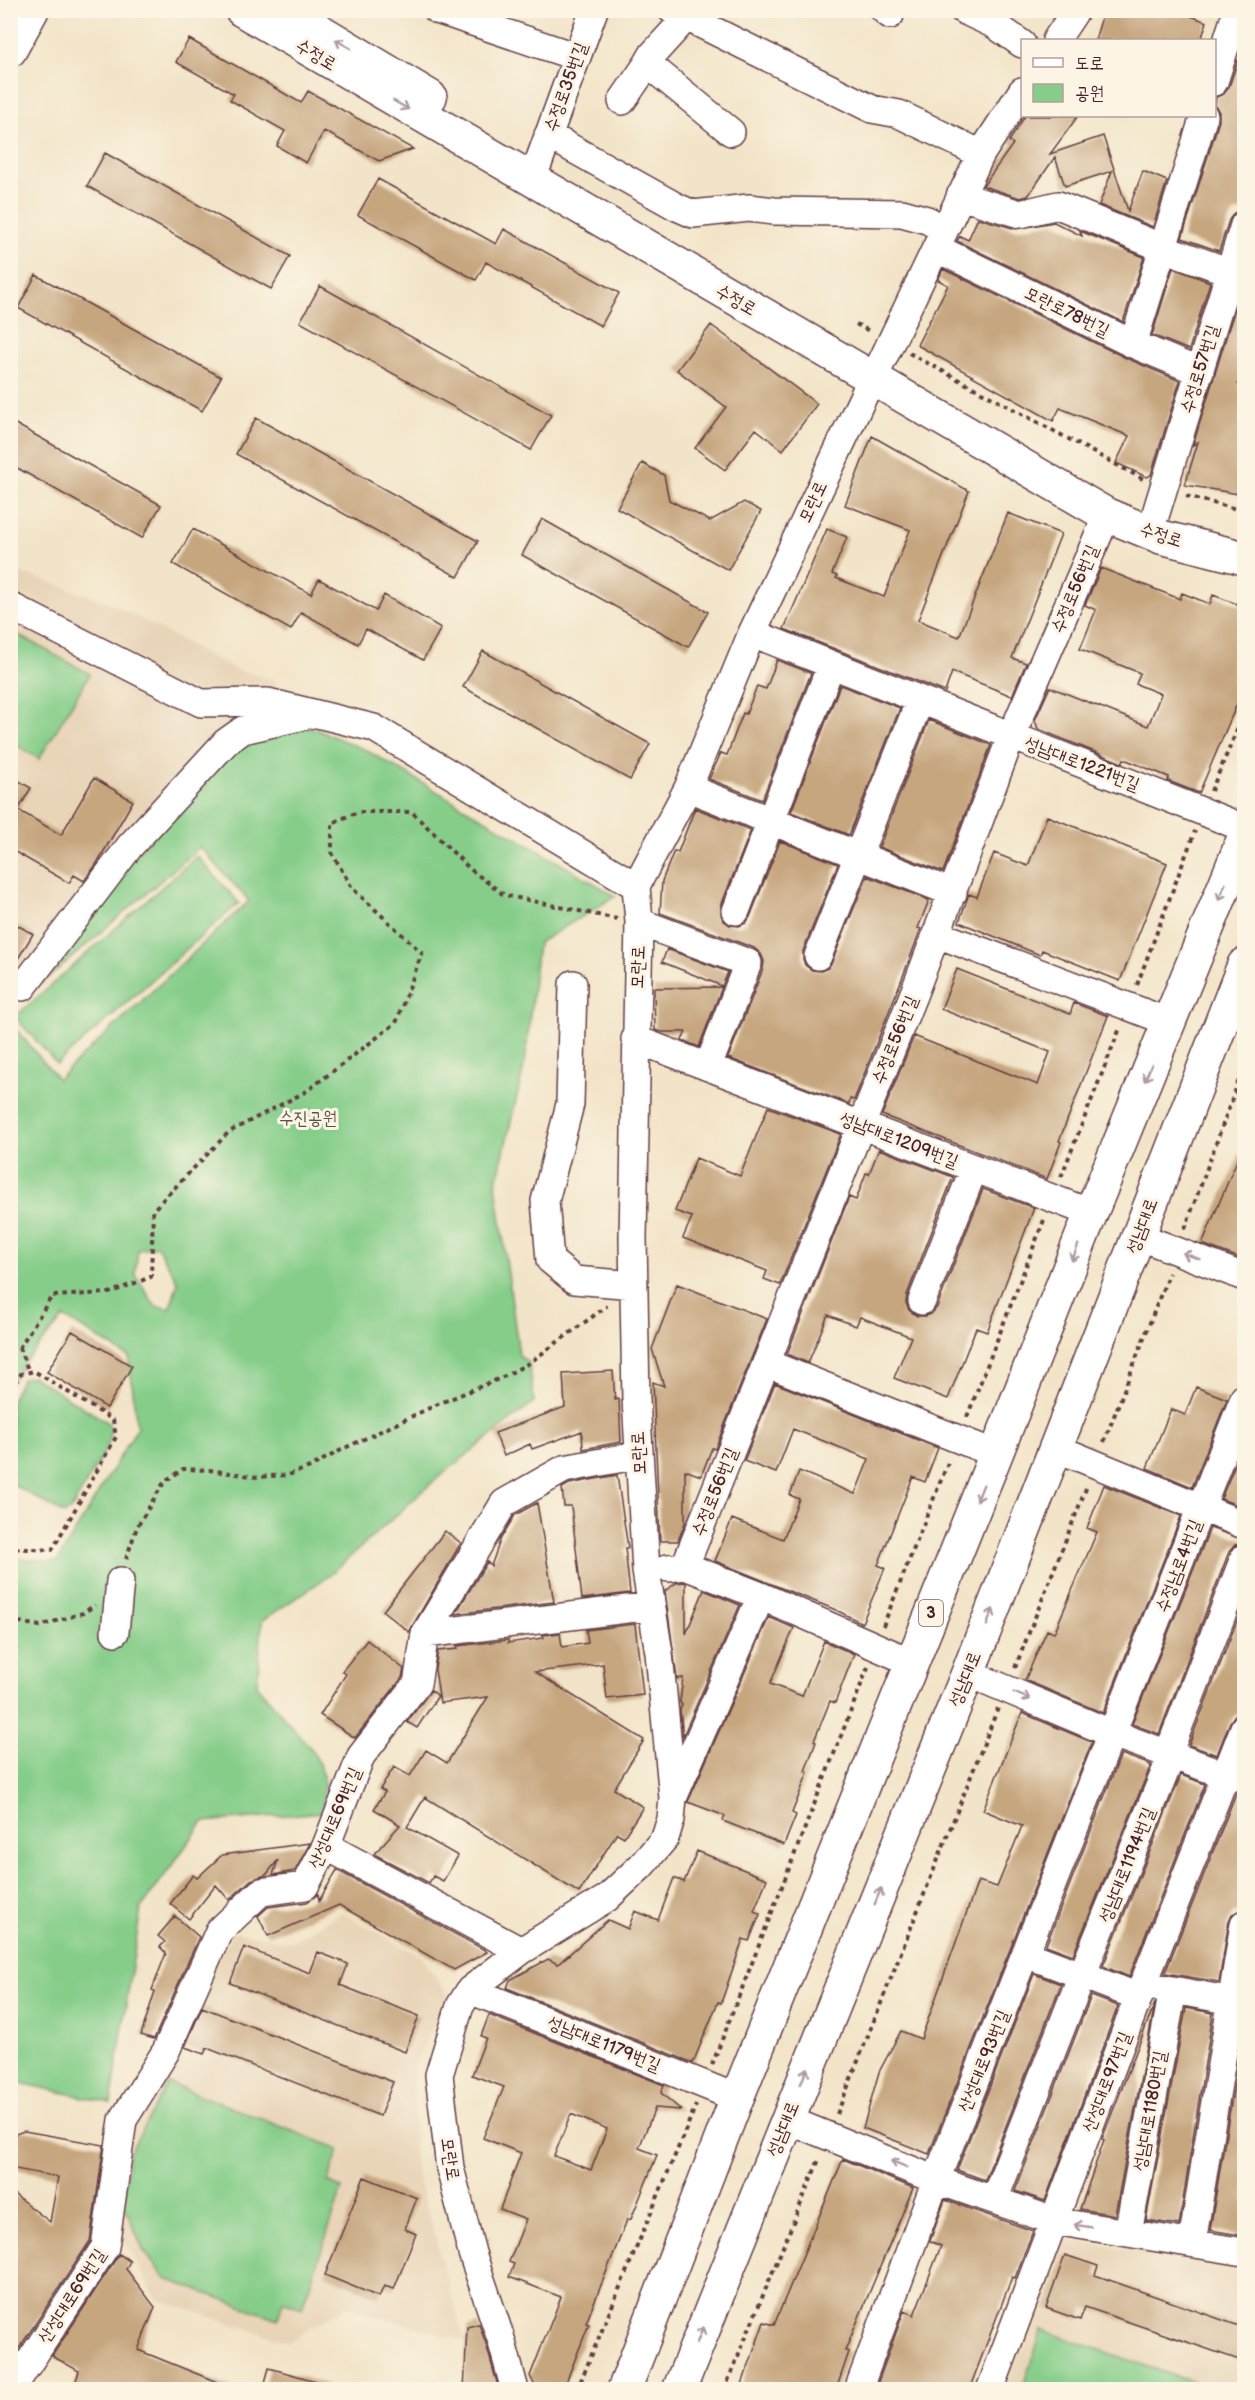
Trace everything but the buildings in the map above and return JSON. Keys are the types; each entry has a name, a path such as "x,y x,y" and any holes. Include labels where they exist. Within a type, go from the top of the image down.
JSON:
{"main road":[{"path":"10,50 32,10"},
{"name":"수정로","path":"242,10 875,372 1107,515 1161,537 1245,558"},
{"name":"수정로","path":"285,10 368,58 543,150 875,372 1113,496 1159,502 1245,537"},
{"name":"3","path":"624,2390 737,2098 911,1662 1091,1213 1245,838"},
{"name":"성남대로","path":"679,2390 786,2119 968,1673 1245,965"}],"street":[{"path":"437,10 577,57"},
{"path":"963,10 995,25 1021,43"},
{"path":"1057,39 1076,10"},
{"path":"1216,79 1237,10"},
{"name":"수정로35번길","path":"543,150 577,57 589,12"},
{"path":"621,101 684,13 872,108 899,114 981,154"},
{"path":"645,66 654,69 731,132"},
{"name":"모란로","path":"515,2390 472,2253 450,2168 439,2075 460,2006 470,1990 521,1951 607,1898 642,1866 664,1839 671,1819 673,1798 659,1653 646,1571 639,1455 634,1286 635,1039 631,921 636,886 688,788 752,633 960,196 981,154 1021,94"},
{"path":"1133,344 1204,117"},
{"name":"모란로78번길","path":"543,150 693,214 749,208 774,211 902,213 927,220 940,238 1133,344 1200,372"},
{"path":"960,196 1020,214 1058,205 1163,248 1238,274"},
{"name":"수정로57번길","path":"1159,502 1200,372 1238,274 1245,225"},
{"name":"수정로56번길","path":"685,1566 937,934 1011,737 1107,515"},
{"path":"10,606 201,703 268,702 374,728 636,886"},
{"name":"성남대로1221번길","path":"752,633 1245,828"},
{"path":"736,911 831,665"},
{"path":"818,956 920,700"},
{"path":"23,987 130,846 226,742 243,730 313,714"},
{"path":"688,788 953,893"},
{"path":"631,921 748,963 708,1067"},
{"path":"937,934 1169,1022"},
{"path":"573,984 570,1104 544,1201 550,1260 573,1280 634,1286"},
{"name":"성남대로1209번길","path":"635,1039 1091,1213"},
{"path":"922,1301 974,1168"},
{"path":"1138,1236 1245,1277"},
{"path":"766,1363 996,1454"},
{"name":"수정남로4번길","path":"1113,1734 1245,1398"},
{"path":"1056,1448 1245,1525"},
{"name":"산성대로69번길","path":"11,2390 105,2247 123,2120 166,2051 219,1931 261,1892 305,1886 326,1846 361,1756 417,1684 425,1634 504,1503 564,1468 639,1455"},
{"name":"성남대로1194번길","path":"1082,1975 1245,1558"},
{"path":"646,1571 685,1566 911,1662"},
{"path":"116,1632 120,1581"},
{"name":"모란로","path":"673,1798 760,1596"},
{"path":"425,1634 651,1606"},
{"path":"968,1673 1113,1734 1235,1777"},
{"name":"산성대로97번길","path":"990,2390 1141,1991 1235,1777 1245,1728"},
{"name":"산성대로93번길","path":"858,2390 936,2180 1113,1734"},
{"path":"326,1846 521,1951"},
{"path":"1192,2243 1238,2001 1245,1924"},
{"path":"1026,1954 1082,1975 1141,1991 1173,1990 1238,2001"},
{"path":"994,2200 1082,1975"},
{"name":"성남대로1179번길","path":"470,1990 737,2098"},
{"name":"성남대로1180번길","path":"1128,2233 1173,1990"},
{"path":"786,2119 936,2180 1054,2221 1245,2252"}],"path":[{"path":"910,354 1159,502 1245,511"},
{"path":"577,2390 704,2085 1129,1007 1202,812 1245,714"},
{"path":"19,1347 52,1296 109,1293 151,1277 153,1210 176,1186 229,1132 307,1091 396,1023 422,953 352,888 332,853 332,823 358,812 412,812 471,869 504,895 631,921"},
{"path":"724,2390 828,2136 1096,1464 1245,1066"},
{"path":"10,1619 40,1626 83,1613 100,1602 120,1581 137,1527 165,1481 183,1469 209,1470 257,1477 288,1475 310,1467 346,1446 530,1363 634,1286"},
{"path":"10,1344 19,1347 29,1372"},
{"path":"10,1391 21,1374 34,1371 113,1420 116,1437 52,1550 10,1548"}],"shaded area":[{"path":"11,569 111,603 234,669 276,681 272,715 190,759 11,986"},
{"path":"342,1913 422,1957 448,1995 413,2068 415,2169 465,2341 345,2307 288,2342 156,2299 116,2226 125,2126 233,1932 291,1942"},
{"path":"1062,2239 1244,2267 1244,2389 1002,2390"}],"green space":[{"path":"11,631 90,674 39,759 11,742"},
{"name":"수진공원","path":"308,726 366,750 616,896 538,943 525,1062 496,1185 519,1355 529,1363 534,1402 434,1481 330,1575 262,1621 257,1686 313,1751 324,1776 323,1812 203,1822 141,1908 111,2103 11,2081 10,1557 57,1562 137,1428 129,1357 64,1317 25,1361 11,1383 11,1035 14,1027 58,1079 249,901 200,847 41,984 94,902 230,752 246,741","holes":["157,1246 178,1282 170,1309 155,1306 135,1274 138,1250"]},
{"path":"197,856 239,903 57,1064 15,1017"},
{"path":"32,1376 107,1422 111,1428 108,1445 71,1510 64,1514 11,1483 11,1400 22,1379"},
{"path":"168,2083 339,2149 328,2182 342,2189 302,2308 283,2301 278,2319 166,2279 143,2250 124,2204 129,2154"},
{"path":"1042,2330 1213,2389 1022,2389"}]}
